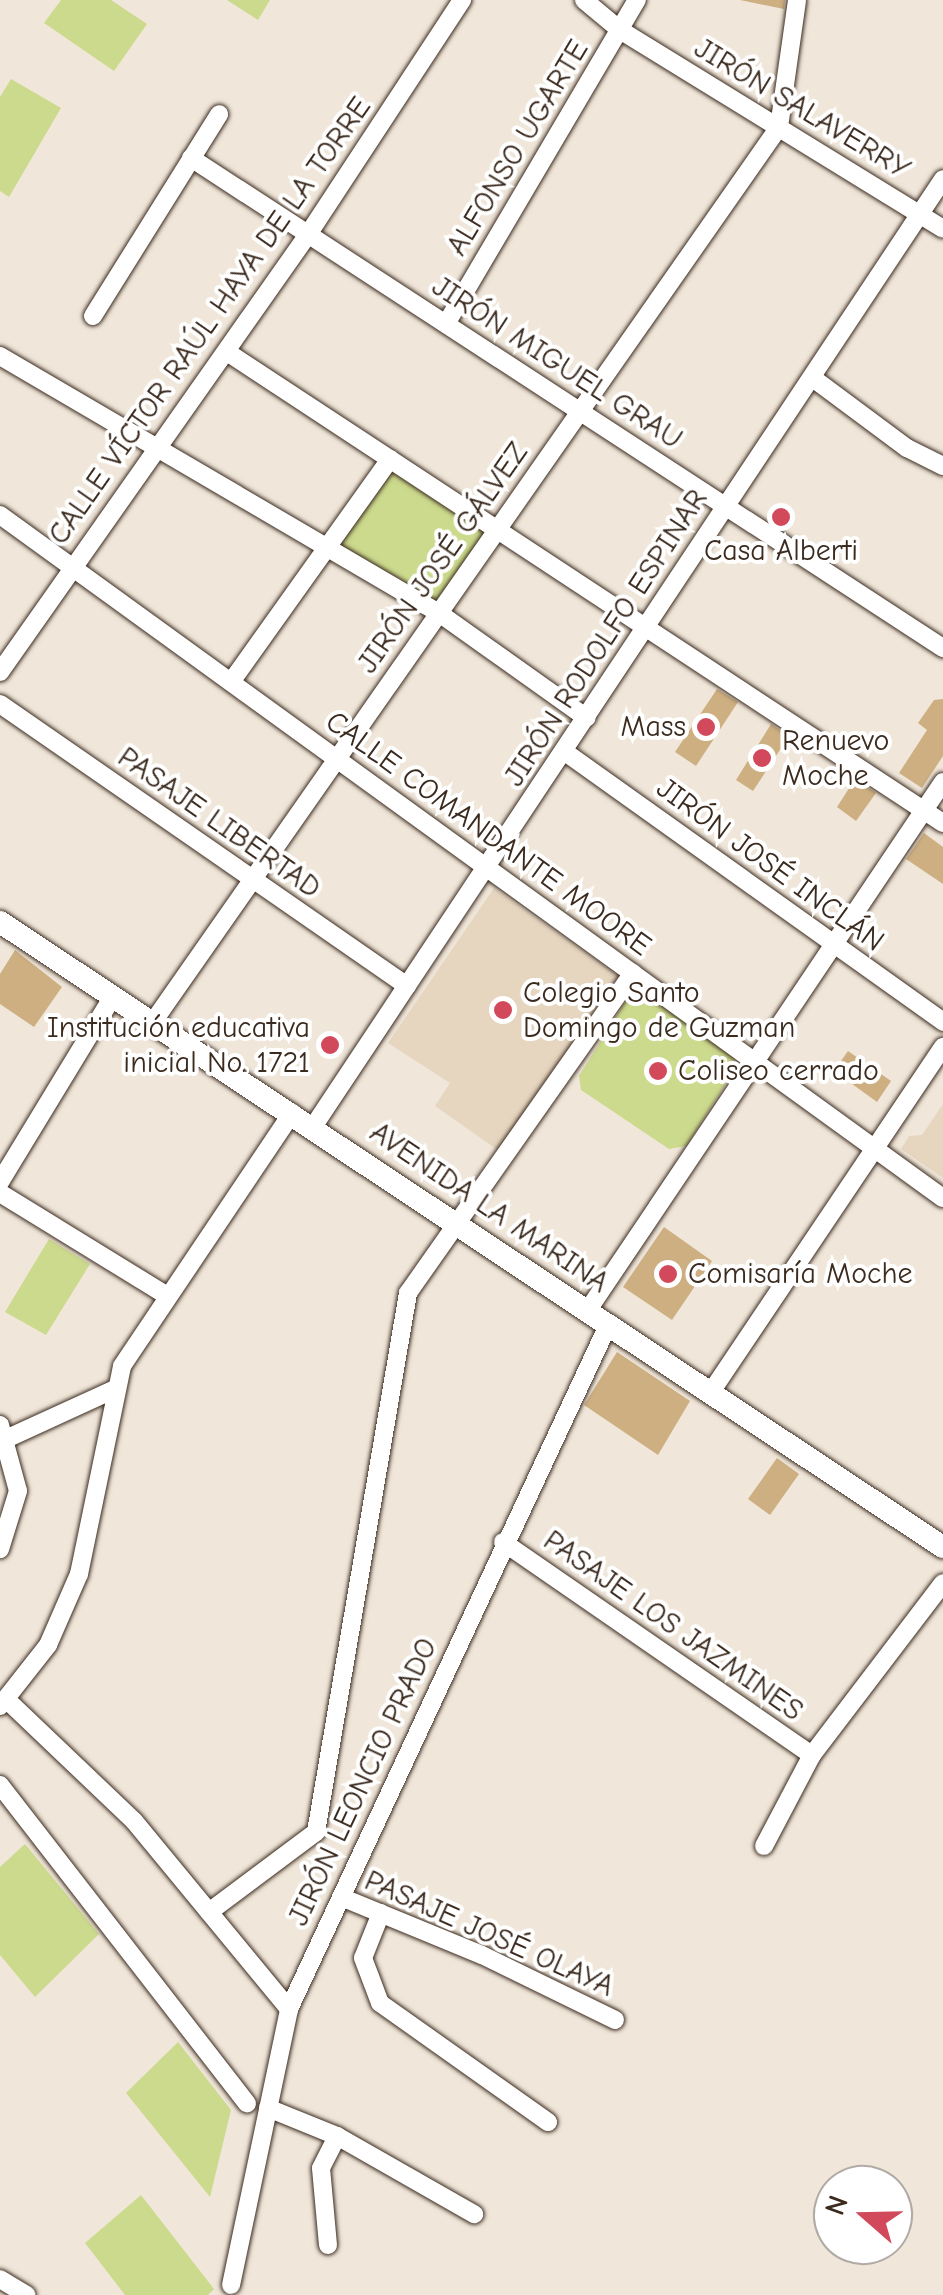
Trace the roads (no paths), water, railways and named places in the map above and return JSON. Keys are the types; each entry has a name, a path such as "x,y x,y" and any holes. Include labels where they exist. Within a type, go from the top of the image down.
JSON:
{"main road":[{"name":"AVENIDA LA MARINA","path":"4,932 114,996 943,1547"}],"street":[{"name":"CALLE VÍCTOR RAÚL HAYA DE LA TORRE","path":"0,672 309,234 462,0"},
{"name":"JIRÓN SALAVERRY","path":"584,0 620,30 943,228"},
{"name":"ALFONSO UGARTE","path":"446,324 637,0"},
{"path":"780,127 797,0"},
{"path":"93,316 219,114"},
{"name":"JIRÓN JOSÉ GÁLVEZ","path":"153,1022 780,127"},
{"name":"JIRÓN MIGUEL GRAU","path":"191,158 943,648"},
{"name":"JIRÓN RODOLFO ESPINAR","path":"312,1127 726,506 820,384 943,179"},
{"path":"226,352 943,823"},
{"path":"0,356 439,613 588,718"},
{"path":"820,384 907,448 943,466"},
{"path":"232,682 390,460"},
{"name":"CALLE COMANDANTE MOORE","path":"0,515 943,1198"},
{"name":"PASAJE LIBERTAD","path":"0,704 407,986"},
{"name":"JIRÓN JOSÉ INCLÁN","path":"565,752 943,1022"},
{"path":"588,1310 831,943 943,782"},
{"path":"209,1912 316,1832 408,1293 461,1226 633,973"},
{"path":"0,1182 114,996"},
{"path":"711,1392 943,1047"},
{"path":"289,2009 134,1821 4,1703 48,1644 79,1574 122,1366 166,1295 292,1113"},
{"path":"0,1193 166,1295"},
{"name":"JIRÓN LEONCIO PRADO","path":"231,2284 289,2009 503,1542 609,1323"},
{"path":"0,1549 18,1491 4,1432 115,1389"},
{"name":"PASAJE LOS JAZMINES","path":"503,1542 812,1755"},
{"path":"764,1846 812,1755 943,1583"},
{"path":"0,1785 248,2104"},
{"name":"PASAJE JOSÉ OLAYA","path":"341,1897 615,2020"},
{"path":"381,1913 363,1958 380,2003 548,2122"},
{"path":"268,2108 337,2136 474,2214"},
{"path":"328,2246 321,2168 337,2136"},
{"path":"0,2279 27,2295"}],"place":[{"name":"Casa Alberti","path":"781,517"},
{"name":"Mass","path":"706,727"},
{"name":"Renuevo Moche","path":"762,758"},
{"name":"Colegio Santo Domingo de Guzman","path":"503,1010"},
{"name":"Institución educativa inicial No. 1721","path":"330,1045"},
{"name":"Coliseo cerrado","path":"658,1071"},
{"name":"Comisaría Moche","path":"668,1274"}]}
